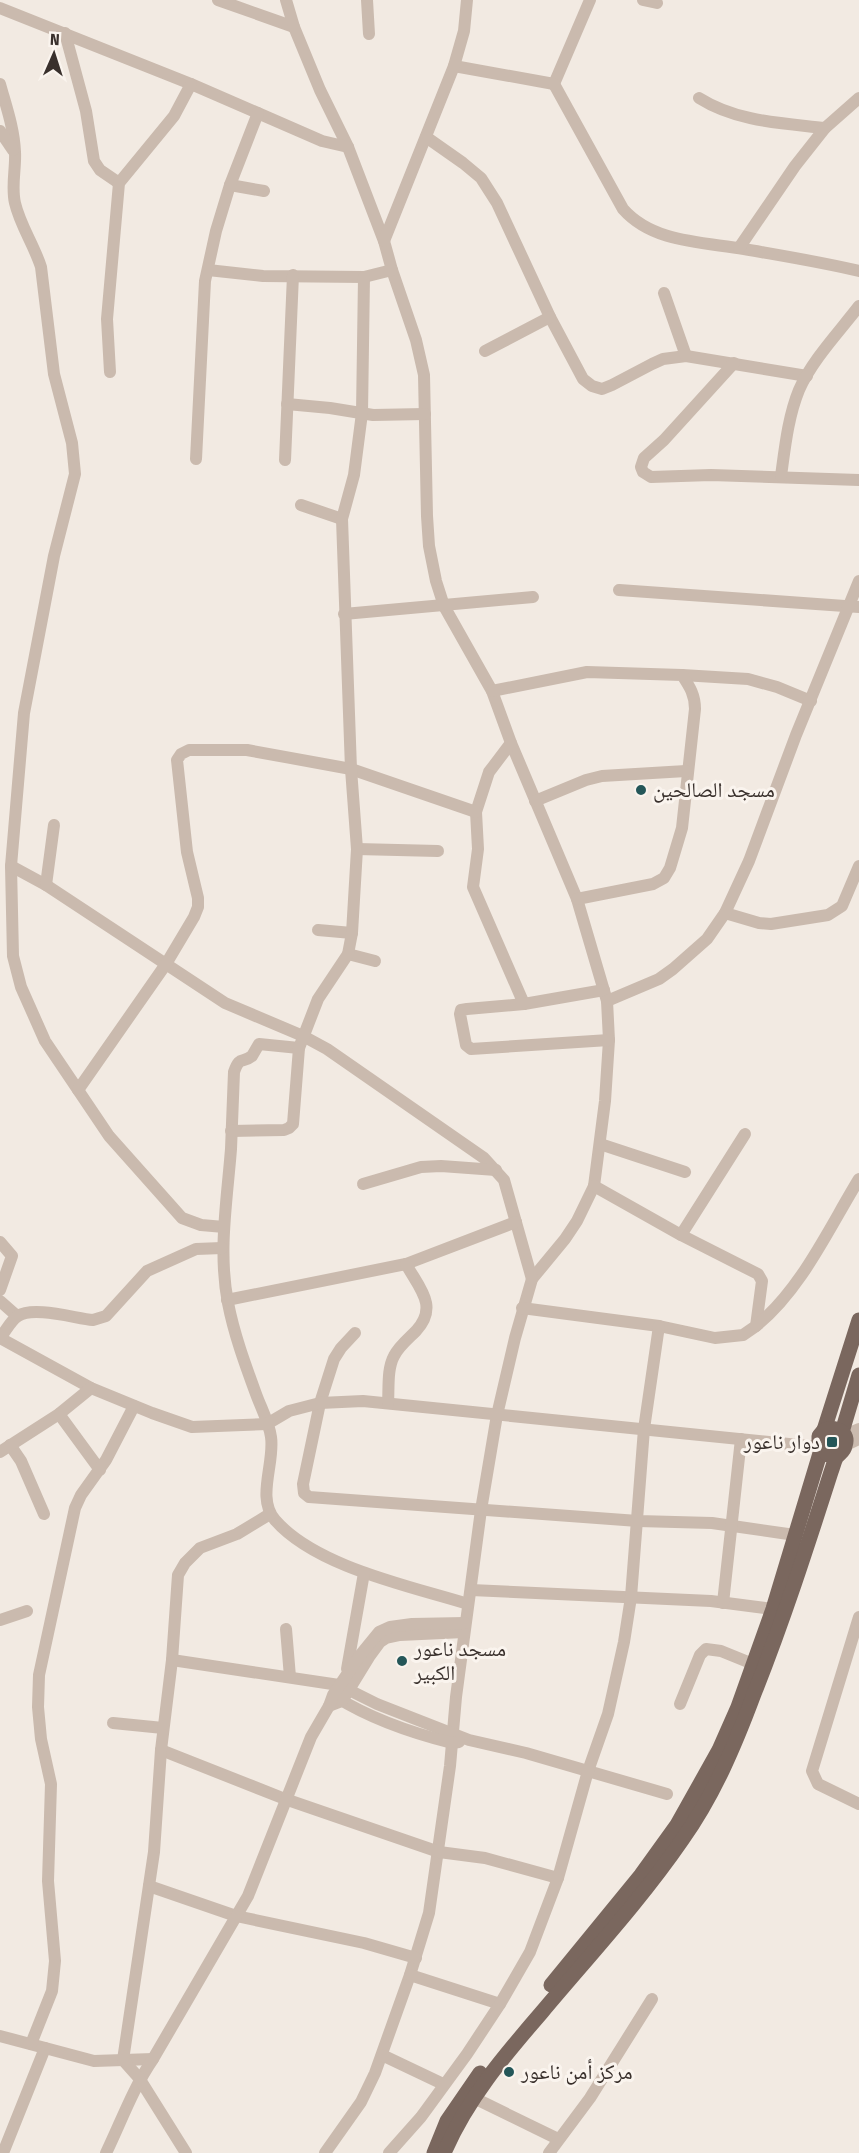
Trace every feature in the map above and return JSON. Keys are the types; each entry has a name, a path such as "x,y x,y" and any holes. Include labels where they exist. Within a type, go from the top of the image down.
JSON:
{"main road":[{"path":"444,2153 470,2095 641,1875 677,1825 719,1750 773,1610 821,1441 859,1320"},
{"path":"434,2153 447,2121 630,1907 682,1841 702,1810 735,1744 778,1635 848,1439 859,1375"},
{"path":"821,1441 837,1428 848,1439"},
{"path":"821,1441 828,1455 848,1439"}],"street":[{"path":"218,0 294,27"},
{"path":"286,0 294,27 320,90 348,147 384,241 420,356 424,375 428,536 436,581 444,606 492,691 577,899 606,996 609,1040 594,1186 577,1221 532,1279 522,1308 497,1415 468,1604 439,1852 429,1912 416,1958 382,2055 361,2102 325,2153"},
{"path":"367,0 369,34"},
{"path":"384,241 454,66 464,31 467,0"},
{"path":"554,84 590,0"},
{"path":"643,0 657,3"},
{"path":"0,8 191,84 322,141 348,147"},
{"path":"65,33 86,111 94,161 100,171 119,183"},
{"path":"454,66 554,84"},
{"path":"0,84 13,130 15,154 12,188 15,205 41,267 54,374 72,443 75,474 50,576 24,713 10,866 13,956 21,987 45,1041 109,1136 177,1214 194,1223 224,1227"},
{"path":"110,372 107,319 119,183 174,116 191,84"},
{"path":"554,84 623,209 632,219 655,232 682,239 859,271"},
{"path":"699,98 734,115 825,128"},
{"path":"740,248 795,166 825,128 859,98"},
{"path":"196,459 203,297 216,231 230,185 258,113"},
{"path":"0,131 15,154"},
{"path":"426,137 481,178 497,203 550,317 583,379 592,386 602,389 612,386 652,364 674,357 687,356 807,376"},
{"path":"230,185 264,191"},
{"path":"208,270 263,276 364,278 392,270"},
{"path":"285,460 293,276"},
{"path":"231,1131 289,1128 292,1124 301,1042 318,999 348,954 352,933 357,849 351,769 342,519 354,475 362,413 364,278"},
{"path":"663,293 687,356"},
{"path":"781,477 792,413 799,391 807,376 859,306"},
{"path":"485,351 550,317"},
{"path":"734,363 664,440 644,458 641,463 643,472 651,477 711,475 859,480"},
{"path":"287,404 384,415 425,414"},
{"path":"301,505 342,519"},
{"path":"609,1040 471,1049 468,1048 460,1014 461,1010 606,996 659,979 707,939 725,913 749,861 796,735 853,607 859,581"},
{"path":"619,590 853,607"},
{"path":"344,614 533,597"},
{"path":"492,691 587,672 748,679 777,687 811,701"},
{"path":"577,899 653,884 664,878 670,868 682,828 695,699 682,675"},
{"path":"511,742 489,772 476,812 478,849 473,886 524,1004"},
{"path":"78,1090 166,964 198,907 183,826 177,760 181,754 189,750 247,750 351,769 476,812"},
{"path":"536,801 586,780 602,776 686,771"},
{"path":"46,885 54,825"},
{"path":"357,849 438,851"},
{"path":"10,866 46,885 225,1003 301,1042 327,1049 484,1158 504,1180 532,1279"},
{"path":"725,913 759,923 771,924 828,915 842,906 859,866"},
{"path":"318,930 352,933"},
{"path":"348,954 375,961"},
{"path":"301,1042 259,1044 252,1056 237,1064 234,1072 222,1248 227,1300 243,1357 269,1420 272,1447 266,1497 270,1514 280,1526 335,1561 364,1573 468,1604"},
{"path":"681,1235 745,1134"},
{"path":"600,1144 685,1172"},
{"path":"363,1184 421,1167 496,1170"},
{"path":"522,1308 659,1326 724,1338 743,1335 771,1314 796,1282 859,1179"},
{"path":"594,1186 681,1235 758,1274 762,1281 756,1326"},
{"path":"227,1300 406,1264 516,1222"},
{"path":"0,1242 12,1256 0,1290"},
{"path":"222,1248 196,1249 147,1271 102,1319 93,1320 37,1312 17,1316 0,1338 91,1388 192,1427 269,1420 289,1411 320,1403 341,1401 388,1403 780,1443 821,1441"},
{"path":"388,1403 392,1360 422,1324 428,1308 427,1301 406,1264"},
{"path":"0,1301 17,1316"},
{"path":"389,2153 421,2117 500,2004 533,1944 558,1878 588,1770 600,1742 615,1689 631,1597 644,1429 659,1326"},
{"path":"355,1333 338,1352 320,1403 303,1484 305,1495 323,1499 638,1521 712,1523 795,1535"},
{"path":"44,1514 21,1461 5,1448 60,1414 91,1388"},
{"path":"31,2044 52,1991 55,1961 48,1881 51,1784 42,1746 38,1707 39,1675 75,1508 81,1495 100,1470 134,1406"},
{"path":"60,1414 100,1470"},
{"path":"723,1603 741,1439"},
{"path":"123,2060 156,1826 163,1728 172,1660 176,1584 185,1563 200,1548 237,1534 270,1514"},
{"path":"340,1692 364,1573"},
{"path":"471,1590 723,1603 773,1610"},
{"path":"0,1620 27,1611"},
{"path":"859,1617 856,1639 812,1771 818,1784 859,1804"},
{"path":"106,2153 139,2078 153,2059 255,1880 310,1737 340,1692 376,1647 387,1638 465,1628"},
{"path":"286,1629 290,1677"},
{"path":"680,1704 699,1654 705,1649 721,1650 753,1664"},
{"path":"172,1660 326,1683 401,1727 469,1740 588,1770 667,1794"},
{"path":"113,1723 163,1728"},
{"path":"161,1750 285,1799 439,1852 485,1858 558,1878"},
{"path":"149,1886 236,1916 364,1943 416,1958"},
{"path":"410,1975 500,2004"},
{"path":"549,2153 590,2098 652,1999"},
{"path":"0,2036 94,2061 153,2059"},
{"path":"3,2153 45,2048"},
{"path":"382,2055 443,2084"},
{"path":"123,2060 139,2078 186,2153"},
{"path":"470,2095 558,2139"}],"place":[{"name":"مسجد الصالحين","path":"641,790"},
{"name":"دوار ناعور","path":"832,1442"},
{"name":"مسجد ناعور الكبير","path":"402,1661"},
{"name":"مركز أمن ناعور","path":"509,2072"}]}
